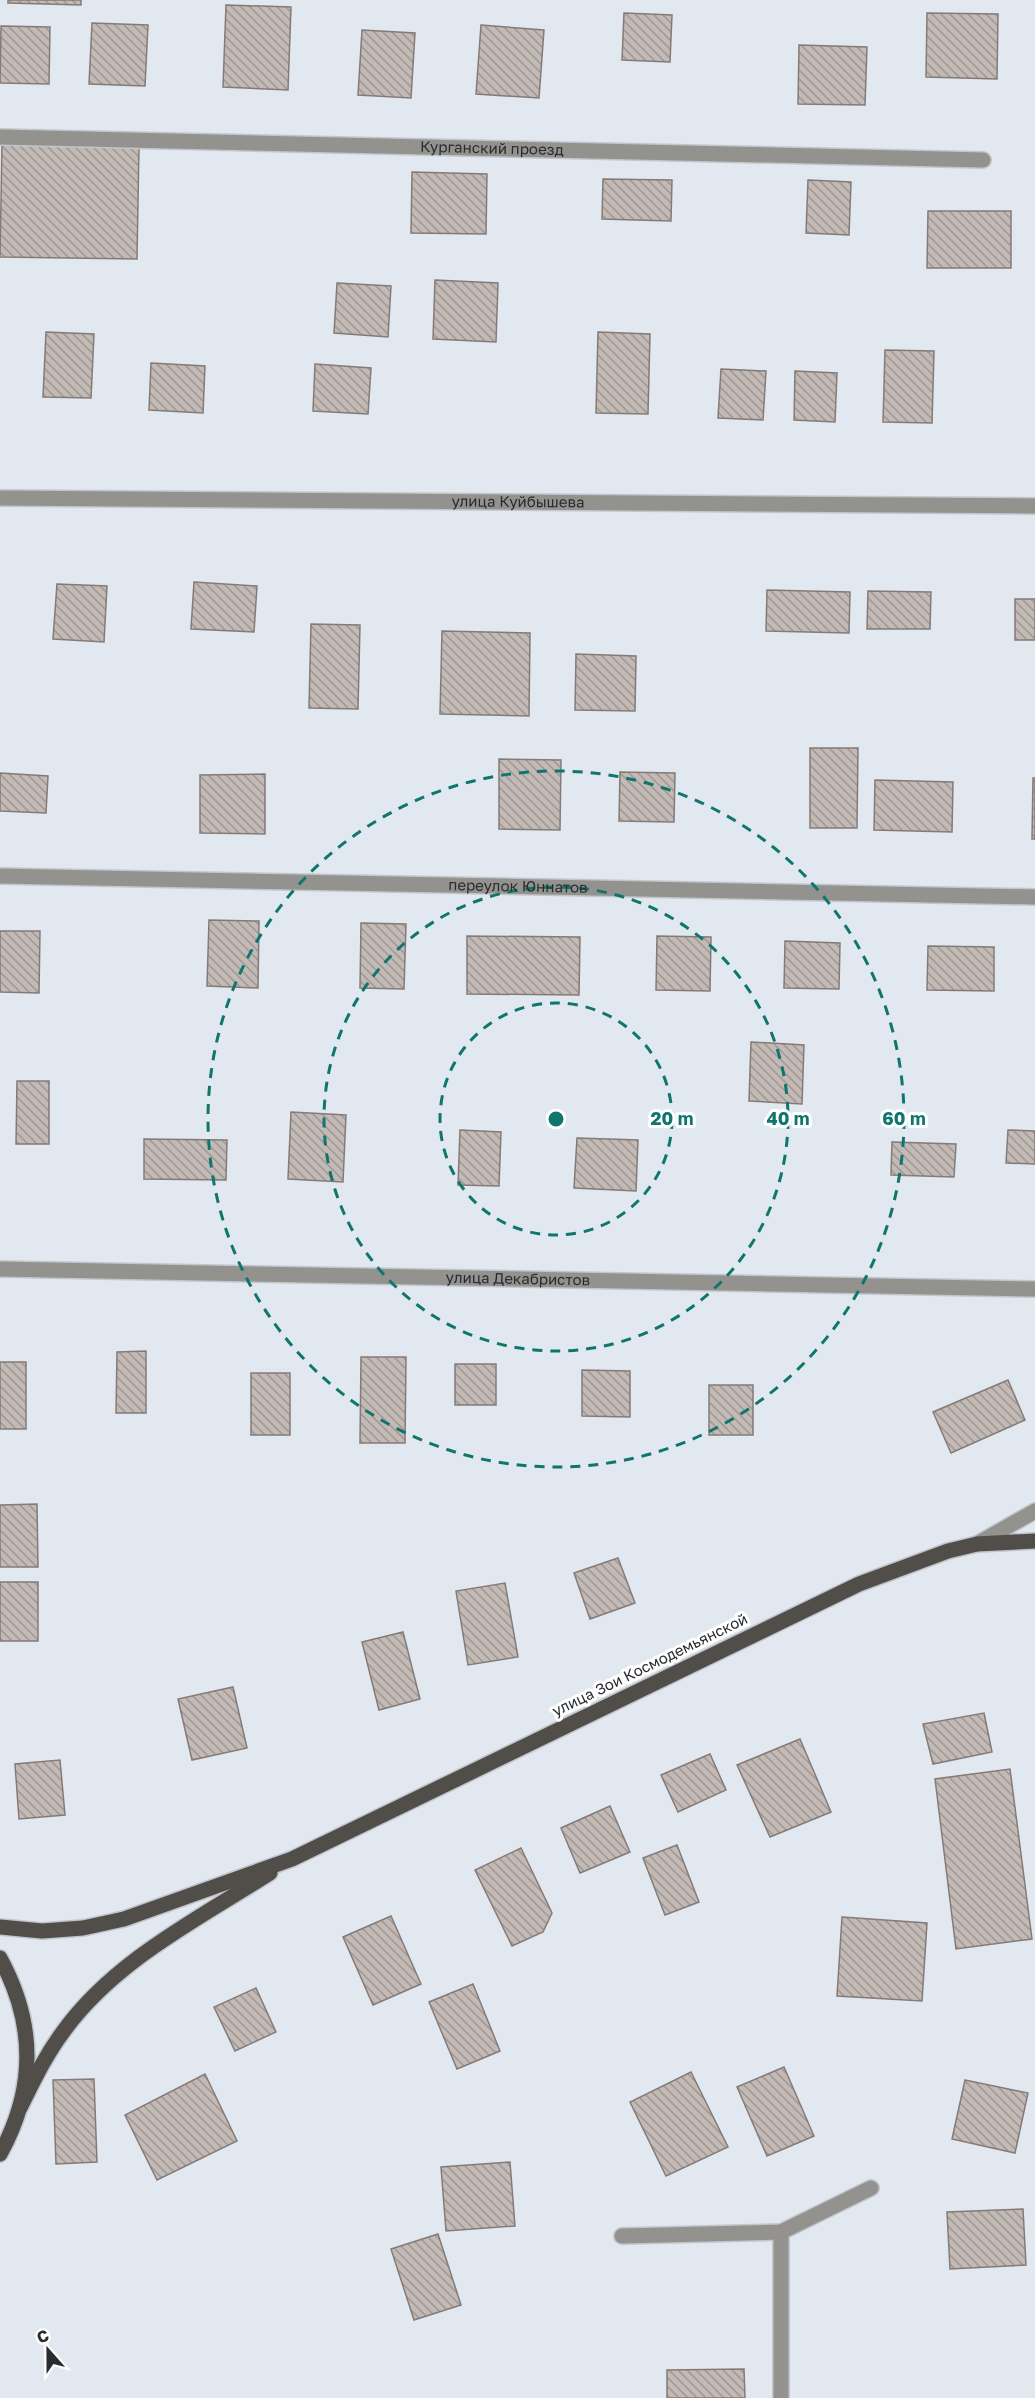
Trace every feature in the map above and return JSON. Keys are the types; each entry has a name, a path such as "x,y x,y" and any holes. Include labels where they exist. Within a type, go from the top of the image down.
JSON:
{"main road":[{"name":"улица Зои Космодемьянской","path":"20,2108 46,2056 64,2030 110,1981 138,1957 292,1859 858,1584 948,1551 977,1544 1035,1541"},
{"name":"улица Зои Космодемьянской","path":"0,1928 42,1931 83,1928 124,1918 292,1859"},
{"path":"0,1958 21,2007 26,2031 26,2083 12,2133 0,2154"}],"street":[{"name":"Курганский проезд","path":"0,137 983,160"},
{"name":"улица Куйбышева","path":"0,498 1035,506"},
{"name":"переулок Юннатов","path":"0,876 1035,897"},
{"name":"улица Декабристов","path":"0,1269 1035,1288"},
{"path":"977,1544 1035,1511"},
{"path":"622,2236 781,2232 871,2188"},
{"path":"781,2232 781,2398"}],"building":[{"path":"8,0 81,0 81,5 8,3"},
{"path":"226,5 291,7 288,90 223,87"},
{"path":"624,13 672,15 670,62 622,60"},
{"path":"927,13 998,14 997,79 926,77"},
{"path":"92,23 148,25 145,86 89,84"},
{"path":"481,25 544,30 539,98 476,94"},
{"path":"1,26 50,27 49,84 0,83"},
{"path":"362,30 415,33 411,98 358,95"},
{"path":"799,45 867,47 865,105 798,104"},
{"path":"2,144 139,146 137,259 0,257"},
{"path":"412,172 487,174 486,234 411,233"},
{"path":"603,179 672,180 671,221 602,219"},
{"path":"808,180 851,182 849,235 806,233"},
{"path":"928,211 1011,211 1011,268 927,268"},
{"path":"435,280 498,283 496,342 433,339"},
{"path":"337,283 391,286 388,337 334,333"},
{"path":"46,332 94,334 91,398 43,397"},
{"path":"598,332 650,334 648,414 596,413"},
{"path":"885,350 934,351 932,423 883,422"},
{"path":"151,363 205,366 203,413 149,410"},
{"path":"315,364 371,368 368,414 313,411"},
{"path":"721,369 766,371 763,420 718,418"},
{"path":"795,371 837,373 835,422 794,420"},
{"path":"194,582 257,586 254,632 191,629"},
{"path":"57,584 107,586 104,642 53,639"},
{"path":"767,590 850,592 849,633 766,631"},
{"path":"868,591 931,592 930,629 867,629"},
{"path":"1015,599 1035,599 1035,640 1015,640"},
{"path":"311,624 360,625 358,709 309,708"},
{"path":"442,631 530,633 529,716 440,714"},
{"path":"576,654 636,656 635,711 575,710"},
{"path":"810,748 858,748 857,828 810,828"},
{"path":"499,759 561,760 560,830 499,829"},
{"path":"620,772 675,773 674,822 619,821"},
{"path":"0,773 48,776 46,813 0,811"},
{"path":"265,774 265,834 200,833 200,775"},
{"path":"1033,778 1035,778 1035,839 1032,839"},
{"path":"875,780 953,782 952,832 874,830"},
{"path":"209,920 259,921 258,988 207,986"},
{"path":"361,923 406,924 404,989 360,988"},
{"path":"0,931 40,931 39,993 0,992"},
{"path":"467,936 580,937 579,995 467,994"},
{"path":"657,936 711,937 710,991 656,990"},
{"path":"785,941 840,943 839,989 784,988"},
{"path":"928,946 994,947 994,991 927,990"},
{"path":"751,1042 804,1045 802,1104 749,1101"},
{"path":"17,1081 49,1081 49,1144 16,1144"},
{"path":"291,1112 346,1115 343,1182 288,1179"},
{"path":"460,1130 501,1132 499,1186 458,1185"},
{"path":"1008,1130 1035,1131 1035,1164 1006,1163"},
{"path":"577,1138 638,1140 636,1191 574,1188"},
{"path":"144,1139 227,1140 226,1180 144,1179"},
{"path":"892,1142 956,1144 954,1177 891,1175"},
{"path":"146,1351 146,1413 116,1413 117,1352"},
{"path":"361,1357 406,1357 405,1443 360,1443"},
{"path":"0,1362 26,1362 26,1429 0,1429"},
{"path":"455,1364 496,1364 496,1405 455,1405"},
{"path":"582,1370 630,1371 630,1417 582,1416"},
{"path":"251,1373 290,1373 290,1435 251,1435"},
{"path":"1008,1380 1025,1420 951,1453 933,1412"},
{"path":"709,1385 753,1385 753,1435 709,1435"},
{"path":"37,1504 38,1567 0,1567 0,1505"},
{"path":"618,1558 635,1603 590,1619 574,1573"},
{"path":"0,1582 38,1582 38,1641 0,1641"},
{"path":"505,1583 518,1657 468,1665 456,1591"},
{"path":"403,1632 420,1699 379,1710 362,1642"},
{"path":"233,1687 247,1748 192,1760 178,1699"},
{"path":"984,1713 992,1752 933,1764 923,1724"},
{"path":"800,1739 831,1812 770,1837 737,1765"},
{"path":"710,1754 726,1790 678,1812 661,1775"},
{"path":"60,1760 65,1815 19,1819 15,1764"},
{"path":"1010,1769 1032,1939 956,1949 935,1779"},
{"path":"610,1806 630,1852 580,1873 561,1828"},
{"path":"677,1845 699,1902 665,1915 643,1858"},
{"path":"521,1848 552,1913 543,1932 512,1946 475,1870"},
{"path":"391,1916 421,1984 373,2005 343,1937"},
{"path":"842,1917 927,1923 922,2001 837,1996"},
{"path":"473,1984 500,2051 457,2069 429,2002"},
{"path":"256,1988 276,2032 235,2051 214,2007"},
{"path":"784,2067 814,2136 767,2156 737,2087"},
{"path":"691,2072 728,2147 666,2176 630,2102"},
{"path":"205,2074 237,2141 157,2180 125,2115"},
{"path":"94,2079 97,2162 56,2164 53,2080"},
{"path":"965,2080 1028,2093 1015,2153 952,2139"},
{"path":"510,2162 515,2226 446,2231 441,2167"},
{"path":"1023,2209 1026,2265 950,2269 947,2212"},
{"path":"438,2234 461,2305 414,2320 391,2249"},
{"path":"744,2369 745,2398 667,2398 667,2370"}]}
